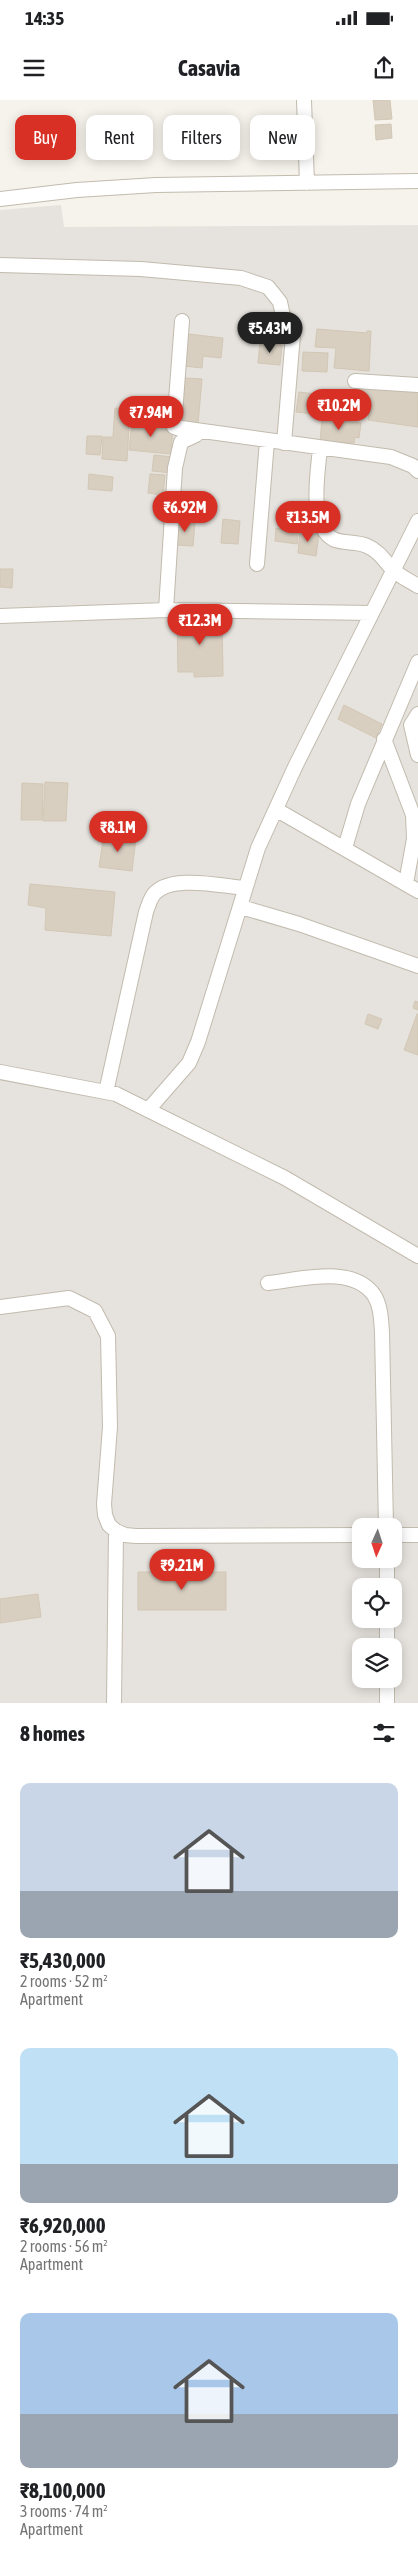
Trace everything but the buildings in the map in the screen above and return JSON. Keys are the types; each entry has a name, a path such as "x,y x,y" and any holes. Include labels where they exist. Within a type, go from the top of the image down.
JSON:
{"street":[{"path":"304,100 307,183"},
{"path":"0,198 77,190 156,185 418,181"},
{"path":"0,265 141,269 241,278 268,287 280,302 283,316 293,334 284,443"},
{"path":"174,427 182,321"},
{"path":"355,381 418,385"},
{"path":"174,427 391,457 414,466 418,471"},
{"path":"166,610 176,468 181,442 196,435 174,427"},
{"path":"257,564 267,440"},
{"path":"320,448 316,498 318,515 324,530 334,539 365,545 379,553 394,570 418,586"},
{"path":"148,1110 188,1063 195,1049 258,848 295,767 418,521"},
{"path":"0,616 166,610 372,613"},
{"path":"346,848 358,804 418,662"},
{"path":"418,714 411,725 418,755"},
{"path":"384,739 413,815 415,827 406,883"},
{"path":"277,810 418,891"},
{"path":"106,1092 146,912 152,896 171,884 183,883 244,888"},
{"path":"241,906 300,924 418,966"},
{"path":"0,1072 116,1094 284,1178 418,1256"},
{"path":"268,1282 339,1277 354,1279 366,1287 374,1296 380,1310 382,1332 386,1518"},
{"path":"0,1307 70,1298 95,1311 108,1336 110,1427 104,1504 109,1525 116,1530 125,1535 136,1536 352,1535"},
{"path":"114,1703 116,1530"},
{"path":"402,1535 418,1535"},
{"path":"387,1688 387,1703"}],"shaded area":[{"path":"61,205 64,227 418,225 418,1703 0,1703 0,210"}]}
